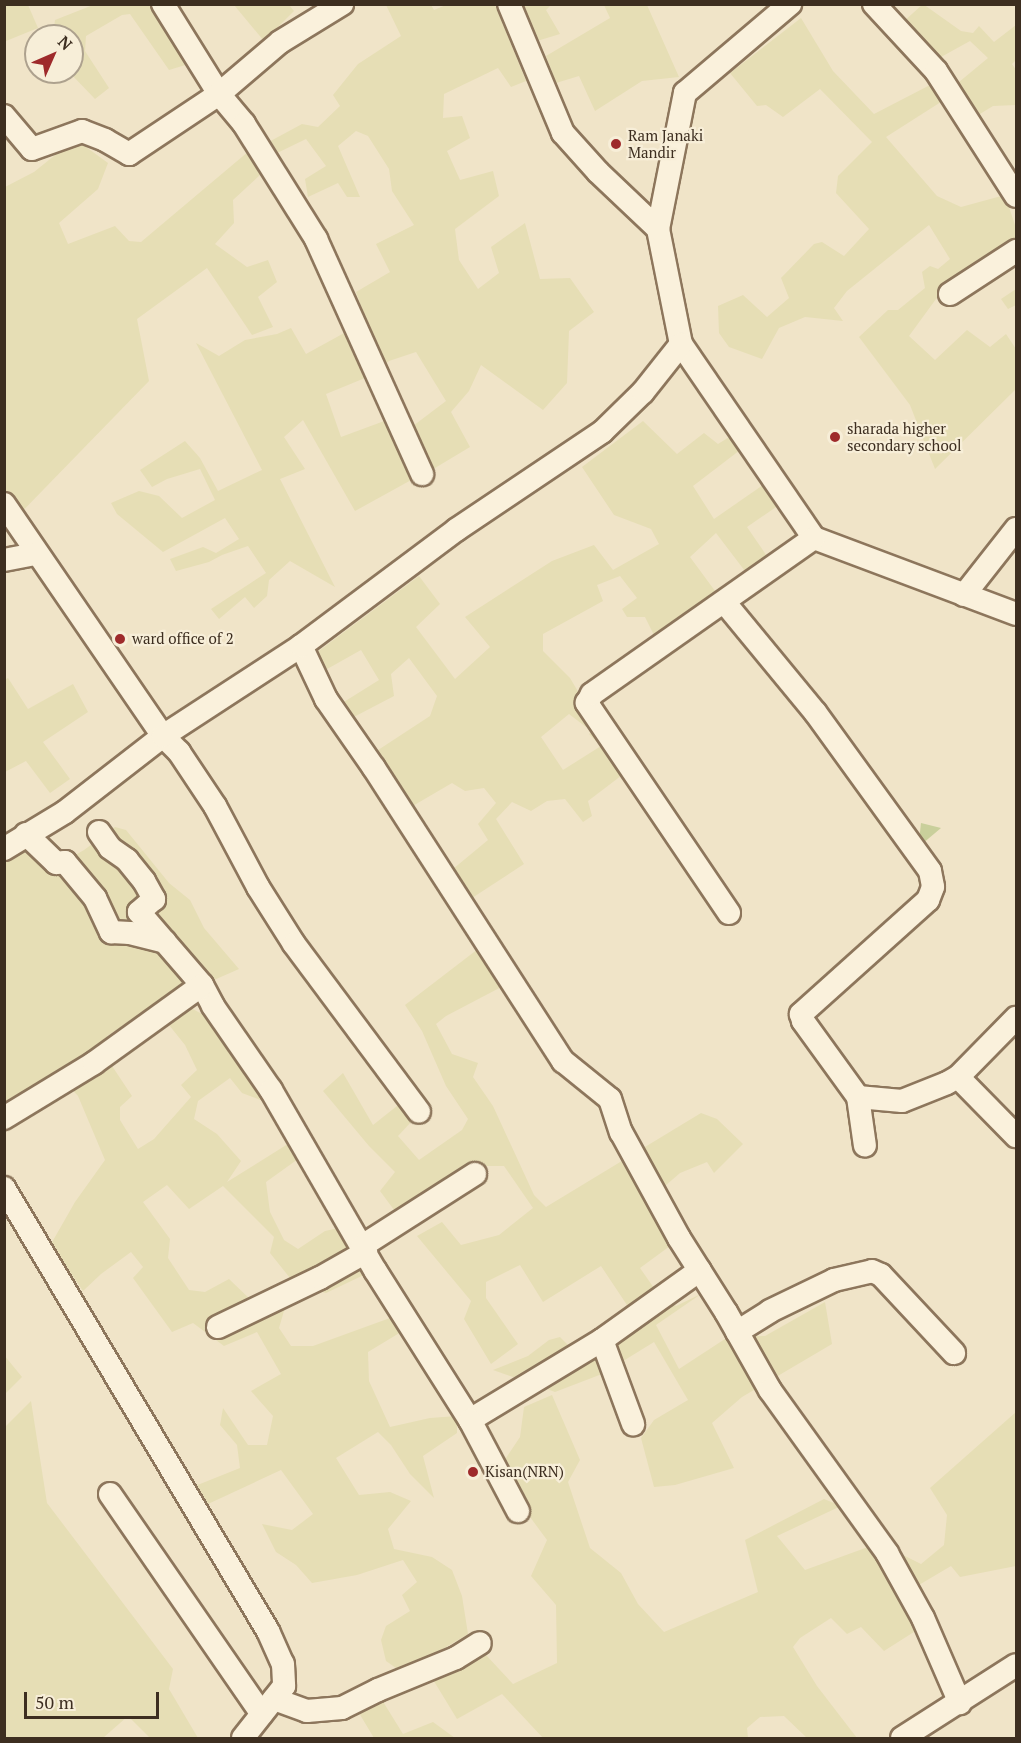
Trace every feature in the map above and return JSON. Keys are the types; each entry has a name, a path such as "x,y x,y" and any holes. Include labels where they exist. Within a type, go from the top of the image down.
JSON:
{"street":[{"path":"163,4 219,94 244,124 316,239 422,474"},
{"path":"4,116 32,149 82,131 105,140 129,154 219,94 280,42 342,4"},
{"path":"509,4 563,133 598,172 658,229"},
{"path":"790,4 685,93 658,229 681,344 814,538 1017,614"},
{"path":"874,4 936,71 1017,196"},
{"path":"950,294 1017,251"},
{"path":"4,849 65,812 163,736 301,646 456,530 602,432 643,392 681,344"},
{"path":"4,504 36,554 163,736 179,752 215,806 258,887 294,944 419,1112"},
{"path":"964,595 1017,528"},
{"path":"729,913 587,703 592,694 725,603 814,538"},
{"path":"4,560 36,554"},
{"path":"725,603 815,712 930,871 933,887 928,900 801,1014 803,1021 858,1097 865,1146"},
{"path":"301,646 326,699 380,777 563,1061 610,1098 621,1132 770,1390 887,1553 923,1618 960,1703"},
{"path":"99,832 110,848 127,860 144,881 154,899 139,912 202,985 213,1006 271,1089 364,1249 470,1420 518,1511"},
{"path":"26,834 56,863 64,862 95,898 111,932 130,933 165,942"},
{"path":"4,1118 103,1057 202,985"},
{"path":"858,1097 902,1101 958,1077 1015,1011"},
{"path":"958,1077 1017,1136"},
{"path":"218,1327 321,1278 475,1174"},
{"path":"4,1188 268,1630 283,1664 284,1686 243,1738"},
{"path":"470,1420 602,1340 700,1270"},
{"path":"737,1332 770,1311 834,1280 872,1271 881,1275 954,1353"},
{"path":"602,1340 633,1424"},
{"path":"110,1494 268,1706 307,1711 342,1708 378,1690 456,1658 480,1643"},
{"path":"902,1738 1017,1665"}],"shaded area":[{"path":"923,4 961,31 973,33 979,26 994,42 1016,25 1016,60 1012,64 1016,70 1016,105 993,106 975,117 953,87 988,58 970,41 932,62 902,23"},
{"path":"4,5 28,5 36,24 24,24 24,34 6,41"},
{"path":"93,5 154,5 192,63 169,70 130,14 122,15 86,36 85,51 109,88 95,99 81,84 84,84 84,24 54,24 55,20"},
{"path":"234,5 289,5 294,11 264,41"},
{"path":"386,5 431,5 434,10 446,5 495,5 526,81 511,87 498,68 444,94 443,118 462,116 470,138 447,151 460,180 493,171 499,196 455,229 459,260 478,289 499,273 491,247 525,223 540,279 570,278 594,312 569,331 567,383 543,410 481,365 469,391 451,412 470,447 430,471 409,429 446,401 416,352 389,361 365,378 326,394 341,437 387,420 413,479 355,511 303,420 284,437 305,469 280,479 335,587 290,561 269,580 267,596 254,608 245,597 219,619 211,609 266,573 248,546 209,562 176,571 170,559 203,547 216,553 239,539 225,518 163,552 117,514 111,503 139,491 159,496 182,518 215,500 200,469 167,479 152,487 140,470 185,441 200,458 218,491 262,470 196,343 219,356 245,340 277,334 291,328 306,354 346,332 362,309 356,292 390,272 376,244 414,225 392,191 389,169 368,136 356,131 338,146 360,197 347,197 338,183 308,197 305,179 326,166 306,139 273,155 265,144 302,124 318,127 340,106 333,95 358,64 401,36"},
{"path":"521,5 551,5 546,10 560,34 537,41"},
{"path":"604,5 647,5 679,77 642,81 595,111 579,76 556,83 546,56 610,18"},
{"path":"801,18 833,71 874,114 932,84 944,100 886,137 937,196 961,207 1005,195 1016,228 1016,240 963,273 936,299 909,336 935,360 967,330 990,347 1006,334 1016,349 1016,389 935,469 910,405 859,337 888,310 898,310 925,288 922,272 930,266 938,269 950,259 929,225 847,291 834,308 843,321 805,317 779,328 762,359 729,347 719,333 718,306 743,295 767,317 789,298 781,278 814,244 822,242 844,256 869,229 836,193 838,176 872,142 820,89 783,117 766,105 757,106 730,73"},
{"path":"75,139 108,163 98,189 59,223 68,244 115,226 129,241 141,242 249,151 260,175 233,200 234,223 215,244 247,267 268,260 277,282 258,297 273,327 252,335 207,268 137,319 149,381 9,525 5,523 5,187 34,172"},
{"path":"1016,289 1016,305 1008,309 1001,299"},
{"path":"643,421 677,454 704,433 718,444 734,434 744,447 693,486 714,519 763,485 779,505 747,527 771,562 751,579 716,533 690,557 718,595 660,647 645,617 627,617 622,609 637,598 620,576 597,585 603,601 543,634 543,651 570,678 595,720 586,727 569,714 541,737 563,770 601,746 589,734 599,727 630,769 588,801 592,816 583,822 565,799 547,801 531,811 512,802 496,819 524,864 472,898 453,869 488,840 478,824 496,803 484,788 465,791 452,783 411,807 372,754 430,716 437,696 409,658 391,674 394,696 350,719 339,705 379,680 361,650 320,673 312,656 419,576 440,604 416,627 455,679 490,647 465,617 552,561 594,545 613,570 659,544 651,529 614,515 582,467"},
{"path":"8,678 28,709 73,684 88,712 43,742 70,779 50,793 26,761 5,772 4,680"},
{"path":"115,827 126,830 169,883 190,900 204,928 239,969 214,980 188,985 107,1036 112,1066 132,1096 120,1107 120,1120 138,1149 154,1139 191,1097 181,1085 197,1070 185,1045 165,1020 189,1007 204,1015 243,1066 266,1102 242,1093 230,1078 198,1101 194,1119 217,1134 241,1161 227,1182 291,1142 305,1154 266,1182 270,1212 284,1240 298,1249 325,1231 343,1227 368,1273 326,1293 314,1290 286,1304 279,1328 291,1346 313,1346 390,1318 401,1332 368,1352 369,1381 390,1427 430,1418 457,1416 457,1433 423,1456 434,1498 410,1474 391,1445 378,1432 336,1458 359,1495 390,1492 411,1501 388,1529 394,1549 432,1557 452,1570 462,1596 468,1634 436,1653 396,1668 386,1661 381,1640 386,1626 410,1611 402,1595 417,1582 403,1560 357,1575 312,1583 296,1565 276,1552 262,1524 292,1530 313,1514 281,1470 208,1504 195,1486 240,1468 237,1445 220,1425 223,1408 248,1445 267,1445 273,1416 251,1391 281,1374 257,1332 224,1346 193,1323 172,1332 133,1278 143,1267 131,1252 101,1274 83,1291 51,1244 75,1202 105,1160 78,1096 57,1073 5,1106 5,858 27,850 46,872 84,850","holes":["167,1185 189,1209 223,1186 274,1237 270,1253 290,1278 253,1302 229,1279 205,1292 189,1290 168,1258 170,1239 143,1202"]},
{"path":"478,949 507,984 446,1016 436,1024 452,1054 478,1063 473,1077 493,1106 534,1195 546,1207 701,1113 717,1119 743,1144 714,1173 707,1162 680,1173 650,1199 670,1246 640,1268 654,1288 676,1306 701,1294 656,1325 679,1369 728,1337 765,1336 825,1302 832,1344 742,1397 712,1423 734,1468 675,1485 654,1487 641,1438 654,1420 688,1400 654,1342 602,1374 555,1392 493,1370 528,1356 549,1340 560,1337 572,1349 627,1305 601,1266 543,1302 520,1265 486,1282 486,1298 518,1344 491,1364 464,1319 471,1301 417,1236 442,1222 461,1245 499,1235 533,1208 504,1166 479,1166 400,1218 380,1191 395,1172 369,1146 323,1091 343,1073 373,1125 402,1102 413,1120 398,1136 419,1160 462,1130 468,1119 446,1086 422,1031 405,1005"},
{"path":"4,1355 22,1377 5,1394 4,1394"},
{"path":"552,1395 580,1460 568,1482 590,1548 621,1573 638,1604 664,1632 758,1592 745,1540 824,1499 841,1506 777,1536 805,1570 879,1543 921,1564 944,1545 947,1515 930,1488 1016,1412 1016,1566 960,1577 951,1566 902,1595 917,1630 884,1651 861,1627 847,1634 831,1618 800,1638 793,1647 817,1686 857,1738 807,1738 784,1716 760,1717 747,1728 748,1738 543,1738 502,1694 457,1719 432,1678 486,1655 513,1684 557,1663 556,1605 531,1576 547,1540 516,1498 502,1464 520,1437 524,1407"},
{"path":"31,1401 47,1503 173,1669 169,1689 198,1738 150,1738 128,1716 103,1738 5,1738 5,1427"},
{"path":"382,1700 403,1734 433,1722 455,1738 374,1738 359,1713"}],"green space":[{"path":"921,823 941,828 922,844 919,841"}],"place":[{"name":"Ram Janaki Mandir","path":"616,144"},
{"name":"sharada higher secondary school","path":"835,437"},
{"name":"ward office of 2","path":"120,639"},
{"name":"Kisan(NRN)","path":"473,1472"}]}
